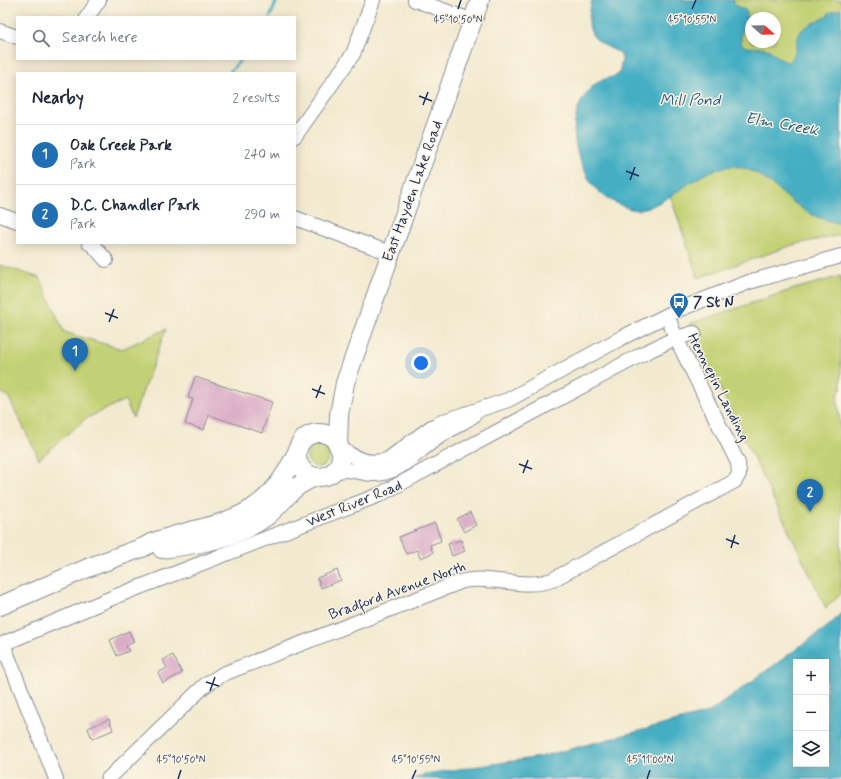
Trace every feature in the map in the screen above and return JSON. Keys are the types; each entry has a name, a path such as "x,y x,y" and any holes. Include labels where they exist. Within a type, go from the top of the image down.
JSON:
{"main road":[{"name":"East Hayden Lake Road","path":"339,446 339,415 345,382 480,0"},
{"name":"East Hayden Lake Road","path":"312,434 324,425 333,401 345,382"},
{"path":"312,434 324,434 330,436 339,446 339,460 323,475 302,468 299,463 297,452 302,440 312,434"},
{"name":"West River Road","path":"0,606 90,567 159,540 227,522 253,508 278,485 297,452"},
{"name":"West River Road","path":"144,547 155,550 195,544 234,534 265,518 296,486 323,475"}],"street":[{"path":"88,16 99,0"},
{"path":"296,135 353,54 373,0"},
{"path":"415,0 473,21"},
{"path":"0,31 16,37"},
{"path":"0,215 16,221"},
{"path":"296,218 390,253"},
{"path":"92,244 106,260"},
{"name":"West River Road","path":"323,475 345,469 377,474 399,468 436,439 485,409 530,389 623,337 667,315 749,282 841,256"},
{"name":"Hennepin Landing","path":"667,315 676,338 738,463 739,474"},
{"name":"West River Road","path":"2,645 119,595 379,495 430,469 589,381 676,338 694,333"},
{"name":"West River Road","path":"339,446 363,461 380,462 394,456 421,435 444,421 460,414 485,409"},
{"name":"Bradford Avenue North","path":"108,779 204,686 222,674 463,581 476,578 528,585 552,580 727,487 735,481 739,474"},
{"path":"2,645 56,779"}],"green space":[{"name":"Mill Pond","path":"604,0 841,0 841,235 796,244 698,278"},
{"path":"0,265 40,278 64,332 122,349 166,329 133,418 125,400 85,419 39,459 8,396 0,392"},
{"path":"841,276 841,389 837,396 841,430 841,594 826,608 689,324 794,289"},
{"path":"318,445 326,448 329,456 326,464 318,467 310,464 307,456 310,448"}],"water":[{"name":"Mill Pond","path":"592,0 734,0 734,4 747,11 745,12 745,25 741,36 742,45 745,46 745,48 767,49 782,60 788,62 794,56 801,31 829,15 828,13 841,9 841,224 812,215 756,173 739,167 728,167 707,173 667,198 648,208 640,210 621,205 600,193 589,179 576,149 574,132 576,116 582,100 593,86 602,80 619,74 622,59 620,53 602,44 592,34 589,20"},
{"path":"841,613 841,779 413,779 425,774 540,757 708,713 831,624"}],"building":[{"path":"195,377 272,402 262,433 209,415 204,430 185,424 193,399 188,398"},
{"path":"470,512 476,525 464,532 457,519"},
{"path":"435,523 441,541 430,545 433,553 420,558 417,550 406,554 399,537"},
{"path":"461,540 465,551 452,556 448,544"},
{"path":"337,570 341,580 321,588 317,578"},
{"path":"129,631 134,642 126,646 129,651 117,656 110,640"},
{"path":"173,655 182,673 163,683 158,673 167,668 163,660"},
{"path":"109,719 113,730 92,739 88,728"}],"waterway":[{"path":"270,16 277,0"},
{"path":"230,72 240,60"}],"place":[{"name":"7 St N","path":"679,319"},
{"name":"Oak Creek Park","path":"75,371"},
{"name":"D.C. Chandler Park","path":"810,512"}],"water label":[{"name":"Elm Creek","path":"782,123"}]}
